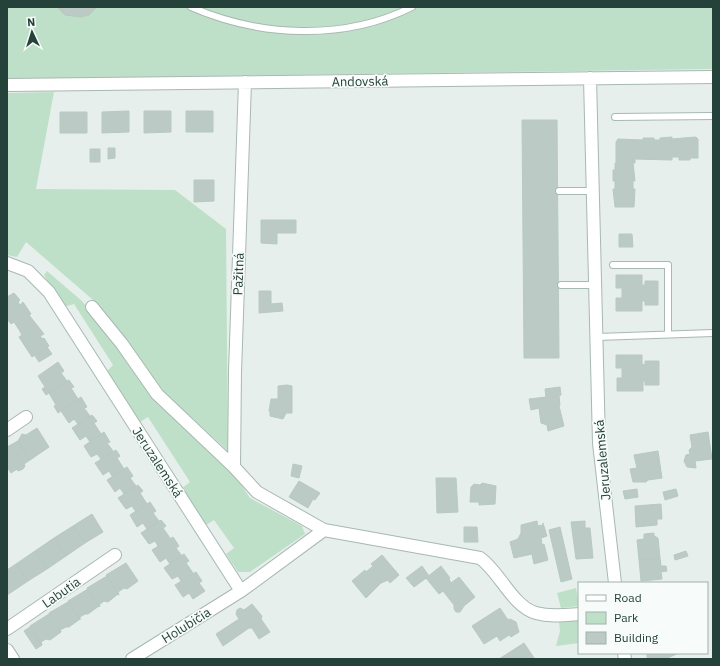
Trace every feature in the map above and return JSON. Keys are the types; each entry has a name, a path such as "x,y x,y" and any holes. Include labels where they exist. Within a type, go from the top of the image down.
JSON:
{"street":[{"name":"Andovská","path":"7,86 713,77"},
{"name":"Jeruzalemská","path":"590,78 599,443 615,582"},
{"name":"Pažitná","path":"234,467 240,204 245,82"},
{"name":"Jeruzalemská","path":"7,263 28,271 50,292 241,590"},
{"path":"92,307 122,344 157,394 234,467 257,492 324,530 480,558 488,564 521,604 534,613 551,616 578,614"},
{"path":"7,430 26,417"},
{"path":"241,590 324,530"},
{"name":"Labutia","path":"7,629 115,555"},
{"name":"Holubičia","path":"132,659 241,590"},
{"path":"7,650 13,659"}],"lane":[{"path":"191,7 223,20 254,27 278,31 305,32 338,29 370,22 412,7"},
{"path":"615,117 713,116"},
{"path":"559,191 593,191"},
{"path":"613,265 668,265 668,334"},
{"path":"560,285 596,285"},
{"path":"597,337 713,333"}],"green space":[{"path":"7,7 713,7 713,69 7,79"},
{"path":"54,92 36,189 175,190 226,229 228,451 164,392 100,306 26,242 17,257 7,255 7,93"},
{"path":"47,271 82,301 161,403 232,471 250,498 302,526 305,534 250,572 238,572 226,554 234,548 214,520 206,525 182,488 190,482 148,417 140,422 106,372 113,365 74,304 64,307 44,275"},
{"path":"576,588 578,606 561,608 557,593"},
{"path":"578,619 578,643 556,646 560,631 559,621"}],"building":[{"path":"57,7 97,7 89,15 81,17 65,15"},
{"path":"129,111 129,132 102,133 102,112"},
{"path":"144,111 171,111 171,132 144,133"},
{"path":"186,111 213,111 213,132 186,132"},
{"path":"60,112 87,112 87,133 60,133"},
{"path":"522,120 557,120 559,358 524,358"},
{"path":"672,137 672,139 696,137 698,139 698,158 690,158 690,160 679,160 679,157 672,157 672,160 635,159 635,163 633,163 635,181 633,181 633,189 635,189 634,207 615,207 613,189 615,189 615,181 613,181 613,170 615,170 616,142 618,139 643,140 643,138 654,138 654,140 660,140 660,138"},
{"path":"108,148 115,148 115,158 108,159"},
{"path":"90,149 95,149 95,162 90,162"},
{"path":"95,149 100,149 100,162 95,162"},
{"path":"194,180 214,180 214,201 194,202"},
{"path":"261,220 296,220 296,233 277,233 277,244 261,243"},
{"path":"619,234 632,234 633,247 619,247"},
{"path":"616,275 642,275 642,285 645,285 645,281 658,281 658,305 645,305 645,301 642,301 642,311 616,311 616,298 622,298 622,288 616,288"},
{"path":"259,291 271,291 271,304 282,303 283,311 259,313"},
{"path":"14,293 20,300 18,302 20,305 23,302 31,314 29,315 44,334 40,336 43,339 44,338 49,346 32,357 19,337 22,335 18,328 14,322 11,324 7,319 7,297"},
{"path":"47,347 52,354 39,362 35,356"},
{"path":"616,355 642,355 642,364 645,365 645,361 659,361 659,385 645,385 645,381 643,381 643,391 617,391 617,378 622,378 622,368 616,368"},
{"path":"58,362 64,371 61,373 67,381 46,395 42,389 45,387 38,376"},
{"path":"69,380 74,387 71,388 78,399 58,413 54,406 56,405 49,393"},
{"path":"278,386 292,386 292,413 286,413 283,419 270,416 269,411 271,399 278,399"},
{"path":"560,387 561,395 559,396 559,406 564,426 548,431 547,425 541,423 539,408 531,410 529,399 546,397 545,389"},
{"path":"81,397 87,407 84,408 90,416 78,424 74,419 69,423 61,411"},
{"path":"92,415 97,421 94,423 101,434 90,442 86,436 80,440 72,428"},
{"path":"37,428 49,447 30,460 18,441 22,434 26,435"},
{"path":"104,432 110,442 107,443 113,451 101,459 97,454 91,457 84,446"},
{"path":"708,432 712,459 695,461 696,468 687,467 684,461 686,455 690,454 689,450 692,447 690,435"},
{"path":"18,441 30,460 24,464 25,466 23,469 18,471 17,469 11,473 7,467 7,447"},
{"path":"116,450 120,456 117,458 124,469 112,476 109,471 103,475 95,463"},
{"path":"658,451 662,478 648,480 646,482 633,482 630,469 637,468 634,455"},
{"path":"293,464 302,466 299,478 291,476"},
{"path":"127,467 133,476 130,478 136,486 124,494 120,488 115,492 107,480"},
{"path":"436,478 456,478 458,512 437,513"},
{"path":"299,481 320,493 315,500 313,499 308,508 289,497"},
{"path":"482,483 496,486 495,504 479,505 479,502 470,502 471,487 474,484 480,485"},
{"path":"138,485 143,491 140,493 147,504 136,512 132,506 126,509 118,498"},
{"path":"637,489 638,497 625,499 623,491"},
{"path":"676,489 678,496 665,500 663,492"},
{"path":"150,502 156,511 153,513 159,521 147,529 143,523 137,527 130,515"},
{"path":"661,504 662,519 657,519 657,525 636,527 635,506"},
{"path":"92,514 103,532 85,543 73,526"},
{"path":"161,520 166,526 163,528 170,538 158,546 155,541 149,544 141,533"},
{"path":"537,521 538,526 543,525 543,523 547,536 541,538 548,560 534,564 532,554 514,558 510,542 518,539 521,533 521,525"},
{"path":"585,521 585,528 590,528 593,558 576,559 571,522"},
{"path":"73,526 85,543 66,556 54,538"},
{"path":"464,527 477,527 478,542 464,542"},
{"path":"560,527 572,579 561,582 549,530"},
{"path":"654,533 654,536 658,538 660,558 639,560 637,540 644,539 644,534"},
{"path":"173,537 179,546 176,548 182,556 170,564 166,558 160,562 152,550"},
{"path":"54,538 66,556 47,569 35,551"},
{"path":"35,551 47,569 28,581 16,564"},
{"path":"686,551 688,556 675,560 674,555"},
{"path":"184,554 189,561 186,563 193,573 181,581 178,576 172,579 164,568"},
{"path":"382,555 399,575 390,583 388,580 381,583 366,598 352,581 365,570 366,572 373,566 371,564"},
{"path":"660,558 661,566 666,566 667,571 661,572 662,579 641,581 639,560"},
{"path":"126,563 138,581 127,589 124,588 118,592 119,595 106,575"},
{"path":"16,564 28,581 7,595 7,570"},
{"path":"422,566 429,576 414,587 406,578"},
{"path":"441,566 450,578 451,583 459,577 475,597 464,606 460,612 456,612 454,605 443,591 439,594 426,578"},
{"path":"196,572 202,581 199,583 205,591 193,599 189,593 183,597 175,585"},
{"path":"107,576 118,594 108,602 104,601 99,605 100,607 87,588"},
{"path":"88,589 99,606 88,614 80,617 80,620 68,601"},
{"path":"68,602 80,619 69,627 60,630 61,632 49,613"},
{"path":"252,604 262,616 261,619 270,632 259,639 252,628 249,628 223,646 216,634 239,619 236,614 237,610 240,608 244,610"},
{"path":"500,608 508,620 510,619 516,622 519,632 511,637 509,635 500,641 497,636 484,644 472,626"},
{"path":"49,614 61,632 50,640 46,639 41,642 42,645 30,626"},
{"path":"30,627 42,645 36,649 24,631"},
{"path":"524,643 534,658 499,659"},
{"path":"647,654 677,654 665,659 647,659"}]}
